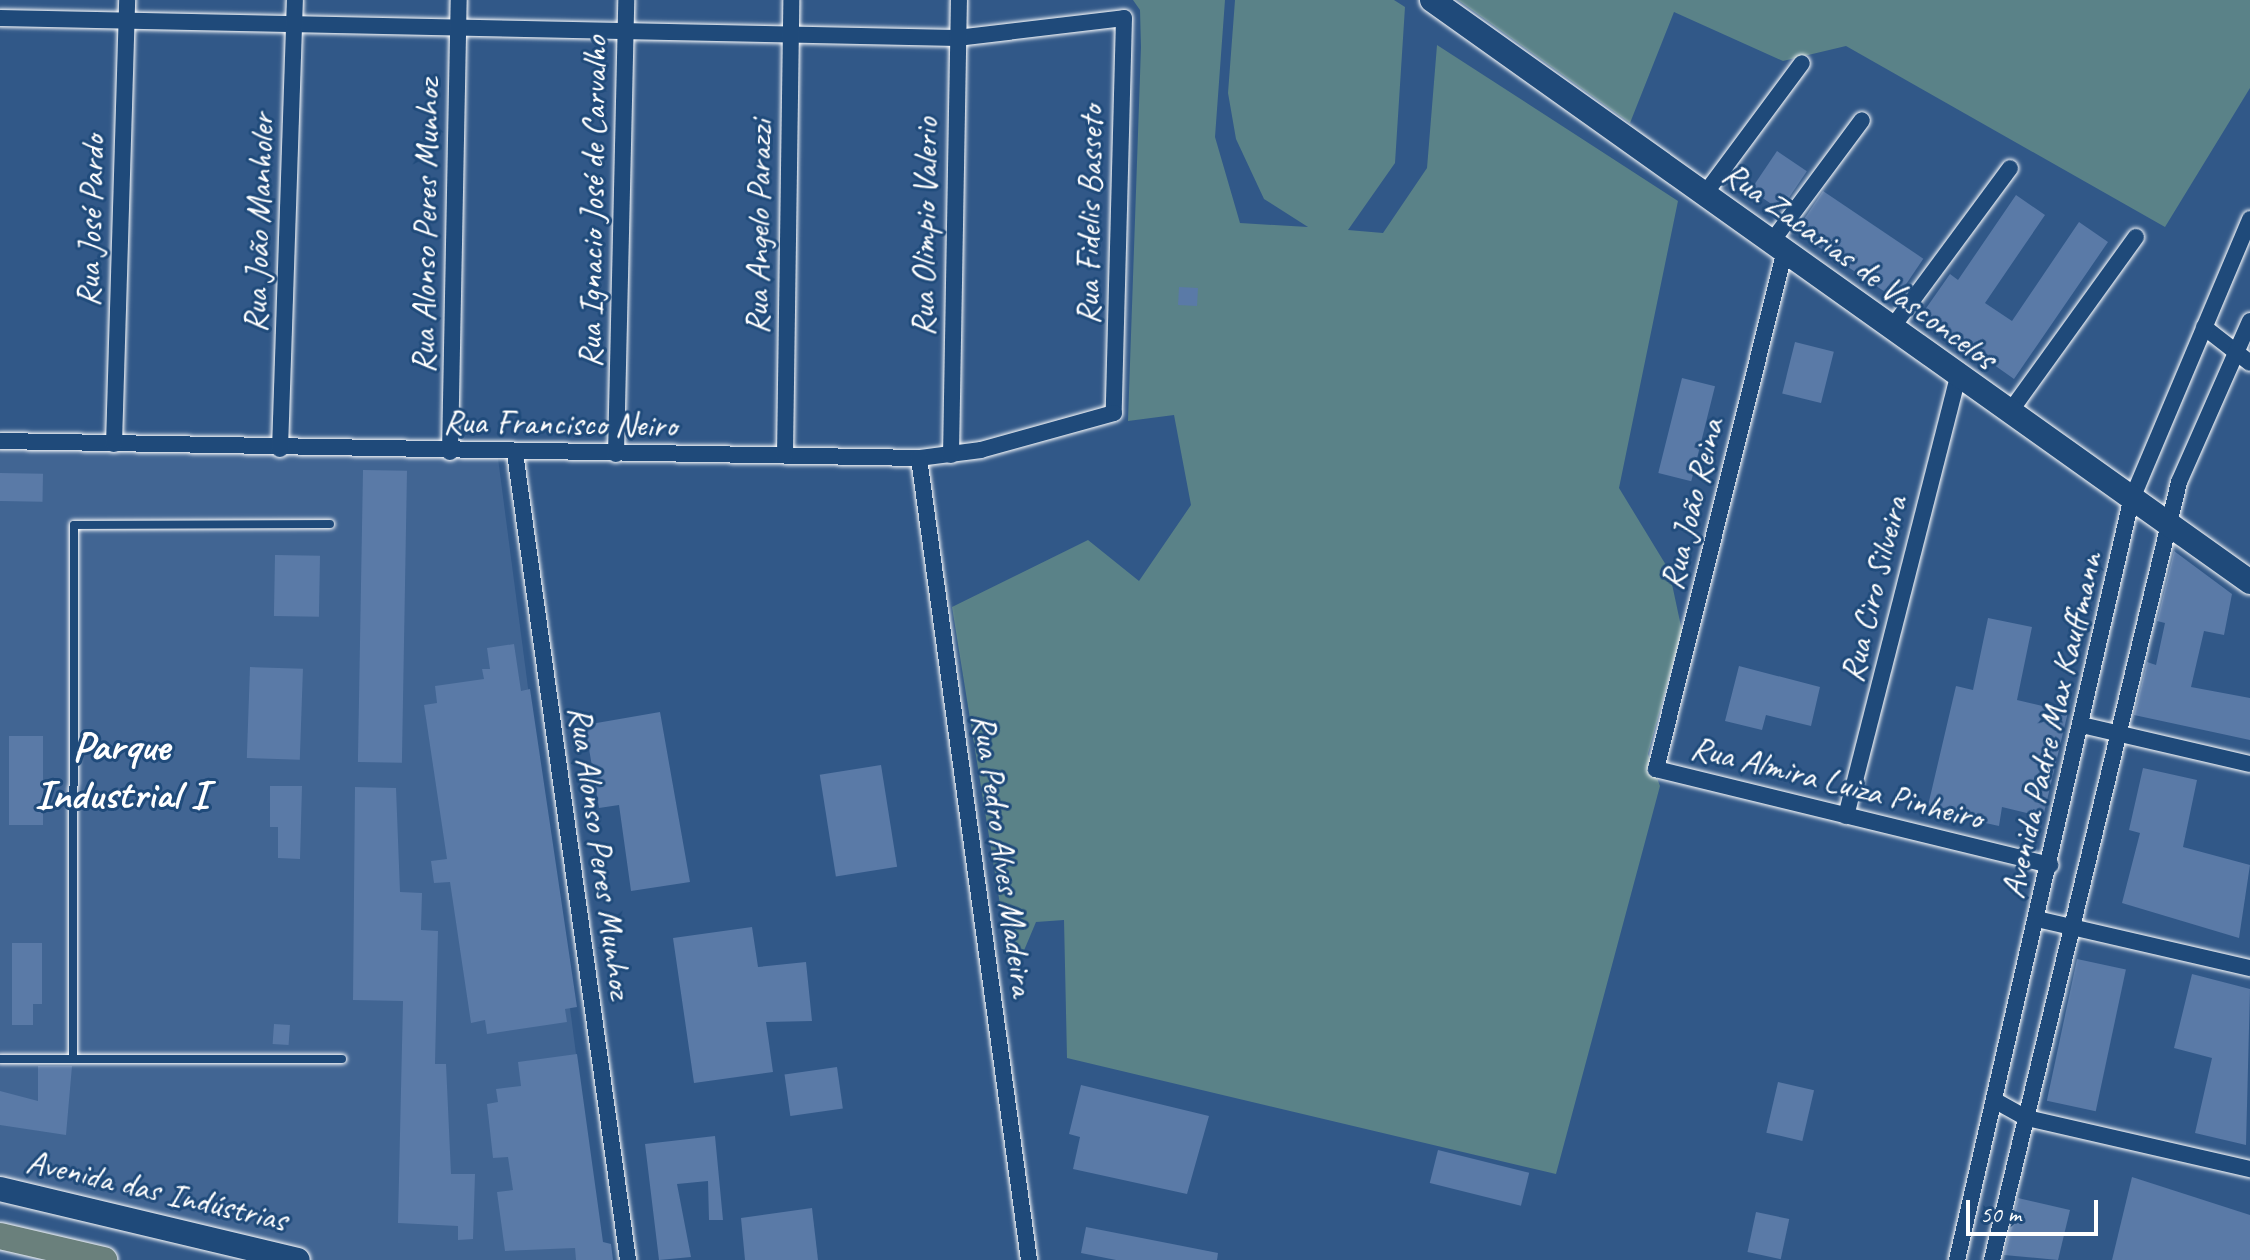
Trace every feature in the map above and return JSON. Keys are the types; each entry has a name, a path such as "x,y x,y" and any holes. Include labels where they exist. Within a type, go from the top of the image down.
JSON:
{"main road":[{"path":"0,1236 104,1260"}],"street":[{"name":"Rua José Pardo","path":"114,444 127,0"},
{"name":"Rua João Manholer","path":"280,449 295,0"},
{"name":"Rua Alonso Peres Munhoz","path":"450,452 459,0"},
{"name":"Rua Ignacio José de Carvalho","path":"616,454 626,0"},
{"name":"Rua Angelo Parazzi","path":"785,455 791,0"},
{"name":"Rua Olimpio Valerio","path":"951,455 959,0"},
{"name":"Rua Zacarias de Vasconcelos","path":"1432,0 2131,501 2250,582"},
{"path":"0,18 957,38"},
{"name":"Rua Fidelis Basseto","path":"957,38 1124,18 1114,413"},
{"path":"1704,195 1802,63"},
{"path":"1777,249 1862,120"},
{"path":"1891,329 2010,168"},
{"name":"Avenida Padre Max Kauffmann","path":"1957,1260 2131,501 2250,219"},
{"path":"2009,413 2136,237"},
{"name":"Rua João Reina","path":"1656,769 1777,249"},
{"name":"Avenida Padre Max Kauffmann","path":"1992,1260 2167,524 2179,482 2250,321"},
{"path":"2204,327 2250,363"},
{"name":"Rua Ciro Silveira","path":"1846,816 1958,377"},
{"name":"Rua Francisco Neiro","path":"0,441 280,449 919,458 951,455 1114,413"},
{"name":"Rua Alonso Peres Munhoz","path":"515,453 628,1260"},
{"name":"Rua Pedro Alves Madeira","path":"919,458 1029,1260"},
{"path":"2082,725 2250,764"},
{"name":"Rua Almira Luiza Pinheiro","path":"1656,769 2050,865"},
{"path":"2037,919 2250,968"},
{"path":"1994,1100 2027,1118 2250,1169"},
{"name":"Avenida das Indústrias","path":"0,1189 298,1260"}],"lane":[{"path":"73,1057 74,525 330,524"},
{"path":"0,1059 342,1059"}],"shaded area":[{"path":"0,439 497,451 603,1260 267,1260 0,1198"}],"green space":[{"path":"1133,0 1225,0 1215,137 1240,223 1308,227 1264,199 1236,139 1228,93 1235,0 1394,0 1405,7 1395,163 1348,230 1383,233 1427,168 1437,45 1678,201 1619,488 1669,570 1682,631 1648,754 1660,786 1556,1174 1067,1058 1064,920 1036,922 1012,979 952,607 1088,540 1139,581 1191,505 1174,415 1128,421 1141,47 1140,10"},
{"path":"1458,0 2250,0 2250,88 2165,227 1846,46 1783,61 1674,12 1630,123"}],"building":[{"path":"1777,151 1807,171 1781,210 1751,190"},
{"path":"1823,191 1923,259 1896,299 1796,232"},
{"path":"2016,195 2045,215 1985,303 2012,321 2079,222 2108,242 2014,379 1922,314 1950,274 1958,280"},
{"path":"1179,287 1198,288 1197,306 1178,305"},
{"path":"1795,342 1834,352 1821,403 1782,393"},
{"path":"1682,378 1715,386 1691,481 1658,473"},
{"path":"363,470 407,471 402,763 358,762"},
{"path":"0,473 43,474 43,502 0,501"},
{"path":"2174,551 2232,594 2224,635 2204,631 2191,687 2250,698 2250,740 2134,715 2147,662 2156,665 2165,623 2157,621"},
{"path":"275,555 320,556 319,617 274,616"},
{"path":"1988,618 2032,627 2017,700 2068,712 2043,817 2002,807 1999,826 1927,810 1956,686 1973,690"},
{"path":"514,644 521,691 530,689 577,1007 565,1009 567,1022 487,1034 485,1020 471,1023 450,882 434,883 431,861 447,859 424,705 437,703 435,686 484,679 482,669 490,669 487,648"},
{"path":"1739,666 1820,687 1811,726 1766,715 1762,730 1725,721"},
{"path":"250,667 303,669 300,760 247,758"},
{"path":"660,712 690,882 631,891 619,805 599,808 585,725"},
{"path":"9,736 43,736 43,825 9,825"},
{"path":"881,765 897,867 836,876 820,775"},
{"path":"2143,768 2197,780 2183,847 2250,865 2239,938 2122,903 2140,833 2129,830"},
{"path":"270,786 302,786 300,859 278,858 278,827 270,827"},
{"path":"355,787 396,788 400,892 422,893 421,930 438,931 435,1064 446,1064 451,1174 475,1174 473,1239 458,1240 458,1226 398,1223 403,1001 353,1000"},
{"path":"752,927 758,967 806,962 812,1021 766,1022 773,1072 694,1083 673,938"},
{"path":"12,943 42,943 42,1004 33,1004 33,1025 12,1025"},
{"path":"2077,959 2126,969 2096,1111 2047,1101"},
{"path":"2192,974 2250,989 2246,1145 2195,1133 2212,1058 2174,1048"},
{"path":"274,1024 290,1025 289,1045 273,1044"},
{"path":"577,1054 603,1242 611,1244 613,1260 576,1260 575,1248 505,1251 497,1192 513,1190 508,1157 493,1158 487,1104 498,1102 496,1089 521,1086 518,1062"},
{"path":"38,1066 72,1066 66,1135 0,1125 0,1091 38,1101"},
{"path":"837,1067 843,1109 790,1116 785,1074"},
{"path":"1778,1082 1814,1090 1802,1141 1766,1133"},
{"path":"1081,1085 1209,1116 1187,1194 1073,1169 1080,1137 1069,1134"},
{"path":"715,1136 723,1220 709,1220 708,1181 677,1184 691,1257 659,1260 645,1144"},
{"path":"1438,1150 1529,1173 1521,1206 1430,1183"},
{"path":"2132,1177 2250,1215 2250,1260 2112,1260"},
{"path":"2018,1198 2070,1210 2058,1260 2004,1255"},
{"path":"812,1208 818,1260 745,1260 741,1218"},
{"path":"1756,1212 1789,1219 1781,1259 1747,1252"},
{"path":"1086,1227 1218,1253 1217,1260 1116,1260 1081,1253"}],"district":[{"name":"Parque Industrial I","path":"121,771"}]}
